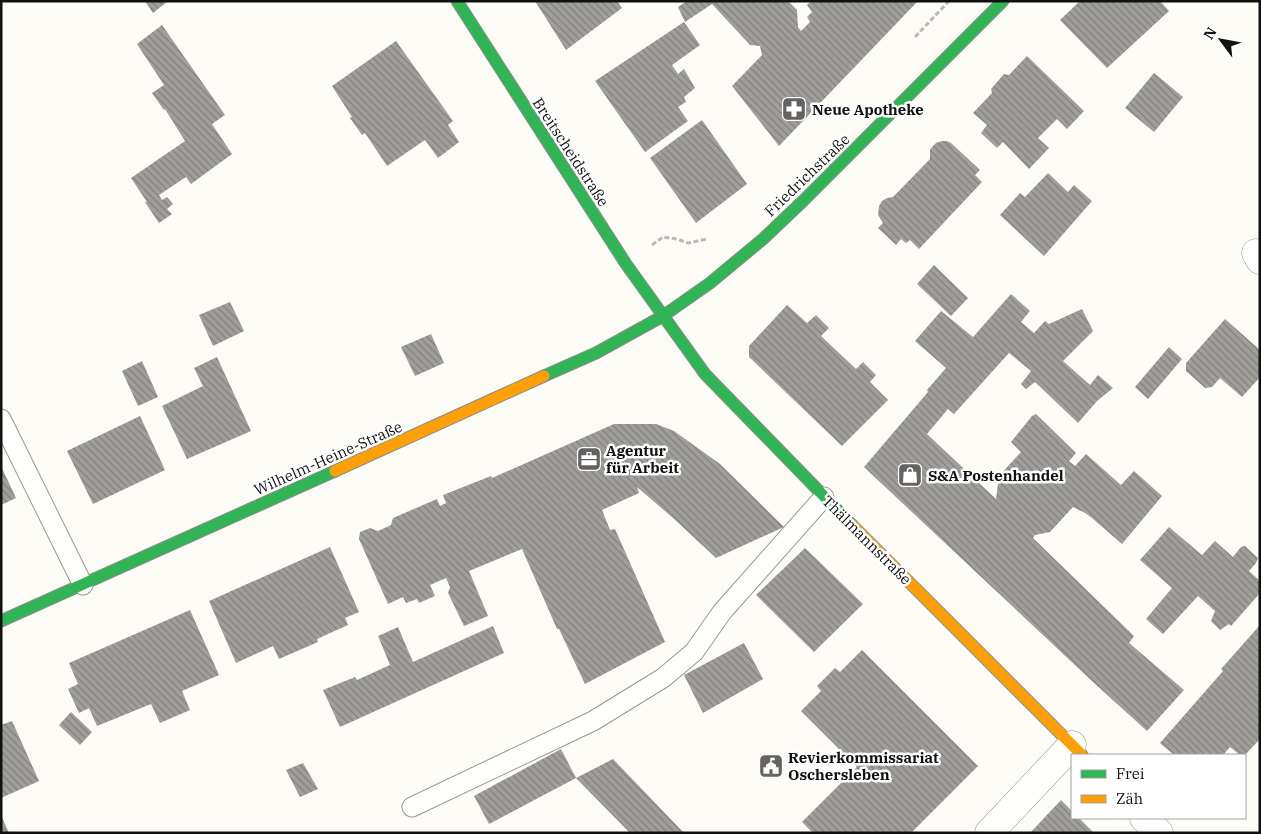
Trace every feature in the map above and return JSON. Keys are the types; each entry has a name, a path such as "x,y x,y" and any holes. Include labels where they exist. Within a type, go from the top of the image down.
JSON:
{"street":[{"name":"Breitscheidstraße","path":"457,1 626,264 664,316"},
{"name":"Friedrichstraße","path":"664,316 710,283 763,239 1003,1"},
{"name":"Thälmannstraße","path":"664,316 705,374 824,497 1077,750"},
{"name":"Wilhelm-Heine-Straße","path":"1,621 596,353 664,316"},
{"path":"989,833 1071,756"},
{"path":"1145,819 1159,833"}],"lane":[{"path":"1,419 83,585"},
{"path":"412,807 593,721 663,678 694,652 722,612 824,497"}],"path":[{"path":"909,42 949,1"},
{"path":"626,264 663,237 688,243 712,237"}],"building":[{"path":"145,1 168,1 153,13"},
{"path":"535,1 617,1 622,8 566,50"},
{"path":"687,1 788,1 797,10 798,27 801,31 810,22 807,17 812,12 807,5 811,1 918,1 779,146 732,86 762,55 760,46 750,45 712,4 685,22 678,7"},
{"path":"1080,1 1160,1 1169,11 1107,68 1060,20"},
{"path":"684,22 700,45 672,65 678,74 684,69 695,88 684,97 686,102 678,107 688,121 645,152 595,81"},
{"path":"162,25 225,115 212,124 232,154 191,184 186,177 159,195 162,200 167,197 173,204 167,209 172,214 159,223 131,178 185,141 165,109 152,93 164,85 137,44"},
{"path":"396,41 453,121 448,125 459,142 438,158 425,140 387,166 365,133 362,135 350,118 352,117 332,86"},
{"path":"1027,56 1084,111 1067,129 1057,119 1038,138 1049,148 1029,169 1003,142 997,148 981,133 987,125 973,113 992,93 991,89 1004,74 1009,75"},
{"path":"1154,73 1183,97 1154,132 1125,108"},
{"path":"702,120 747,184 696,223 650,158"},
{"path":"942,141 951,143 980,170 975,175 982,182 919,249 910,240 906,243 901,239 896,245 878,228 883,223 878,215 879,206 882,201 893,197 930,159 930,150 936,143"},
{"path":"1048,173 1068,192 1074,185 1092,201 1044,256 1000,215 1020,193 1025,197"},
{"path":"934,265 968,298 951,316 917,284"},
{"path":"1011,294 1030,311 1021,322 1034,333 1045,321 1049,324 1082,309 1093,331 1063,361 1090,385 1098,375 1113,388 1097,401 1078,423 1035,382 1026,389 1021,384 1031,371 1009,353 954,414 948,409 927,434 996,499 999,476 1021,452 1011,442 1032,416 1036,414 1076,453 1069,461 1075,466 1086,454 1121,485 1134,471 1162,496 1122,544 1092,518 1073,507 1050,532 1035,535 1033,538 1134,636 1129,643 1184,690 1147,731 864,467 946,368 915,341 941,311 973,337"},
{"path":"230,302 244,331 213,346 199,315"},
{"path":"787,305 807,323 816,315 829,328 821,336 856,369 863,362 876,375 870,382 888,400 842,446 749,357 749,346"},
{"path":"1225,319 1260,350 1260,377 1242,397 1220,378 1212,387 1205,388 1186,371 1186,363"},
{"path":"431,334 444,363 415,376 401,347"},
{"path":"1169,347 1182,359 1148,399 1135,387"},
{"path":"217,357 251,431 187,459 162,406 203,386 194,368"},
{"path":"142,361 158,397 138,406 122,371"},
{"path":"140,416 165,470 93,504 67,451"},
{"path":"614,424 656,424 674,431 720,464 784,527 716,558 637,487 639,493 602,510 610,530 615,529 665,642 585,684 559,629 557,629 522,549 469,571 488,616 464,626 448,593 450,587 446,578 430,585 435,596 419,603 417,599 406,603 403,597 388,604 359,539 360,532 370,528 378,531 391,525 393,518 437,499 440,506 446,503 443,495 491,476 492,478"},
{"path":"1,466 16,498 1,505"},
{"path":"1169,527 1202,555 1215,541 1233,557 1241,547 1245,546 1258,558 1249,571 1260,581 1260,593 1231,626 1229,624 1220,630 1211,621 1215,611 1198,596 1163,634 1146,619 1172,588 1140,560"},
{"path":"330,547 359,612 345,618 348,625 317,639 318,642 279,659 273,646 236,663 209,601"},
{"path":"805,548 863,604 814,652 756,595"},
{"path":"190,610 219,675 182,691 190,710 160,723 151,704 97,726 89,708 79,713 68,689 78,684 69,663"},
{"path":"1260,625 1260,720 1258,721 1260,723 1260,739 1246,754 1239,754 1230,747 1224,754 1173,754 1160,743 1223,671 1221,669"},
{"path":"493,626 504,653 340,727 323,690 355,677 357,680 390,665 378,636 398,627 413,662"},
{"path":"744,643 763,679 703,713 684,675"},
{"path":"862,650 978,766 911,833 813,833 802,822 857,767 801,711 821,691 817,686 835,668 840,672"},
{"path":"71,712 92,732 80,745 59,725"},
{"path":"12,721 39,781 1,798 1,725"},
{"path":"561,749 576,778 489,824 474,796"},
{"path":"613,759 684,833 630,833 576,778"},
{"path":"303,763 318,789 300,797 286,770"},
{"path":"1061,800 1071,810 1071,819 1080,819 1094,833 1030,833"},
{"path":"1,815 9,833 1,833"}],"traffic: fast":[{"path":"457,1 626,264 705,374 852,525"},
{"path":"544,376 596,353 663,316 710,283 763,239 804,200 1003,1"},
{"path":"1,621 335,471"}],"traffic: slow":[{"path":"335,471 544,376"},
{"path":"852,525 1081,754"}],"place":[{"name":"Neue Apotheke","path":"794,109"},
{"name":"Agentur für Arbeit","path":"589,459"},
{"name":"S&A Postenhandel","path":"910,475"},
{"name":"Revierkommissariat Oschersleben","path":"771,766"}]}
